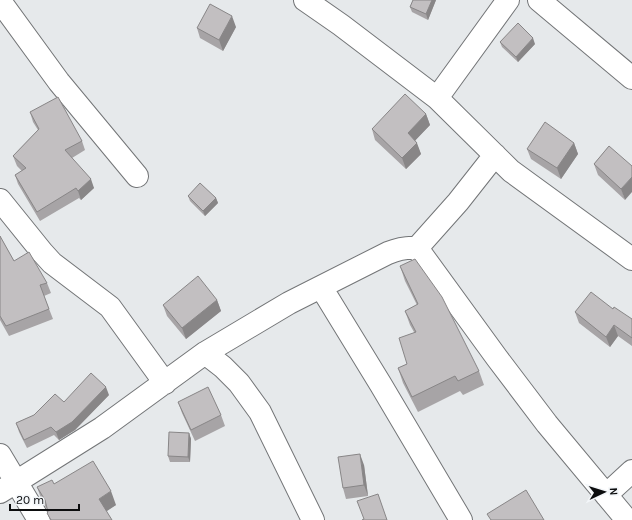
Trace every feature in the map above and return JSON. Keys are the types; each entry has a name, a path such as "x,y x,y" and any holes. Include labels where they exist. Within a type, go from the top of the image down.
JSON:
{"street":[{"path":"306,0 437,98 511,171 632,259"},
{"path":"437,98 508,0"},
{"path":"540,0 632,78"},
{"path":"0,1 59,82 137,176"},
{"path":"417,248 458,202 495,155"},
{"path":"0,200 52,263 110,307 165,383"},
{"path":"8,487 102,428 205,353 289,303 388,253 405,247 417,248 496,358 547,424 627,520"},
{"path":"321,287 461,520"},
{"path":"205,353 223,367 239,383 260,412 313,520"},
{"path":"0,455 8,487 39,520"},
{"path":"606,495 632,471"}],"building":[{"path":"413,0 432,0 426,14 410,7"},
{"path":"210,4 232,16 219,40 197,28"},
{"path":"518,23 533,38 516,57 500,42"},
{"path":"405,94 426,114 408,133 417,143 402,158 372,129"},
{"path":"58,97 82,141 65,150 91,179 78,191 76,188 37,212 15,175 26,168 13,156 39,129 30,112"},
{"path":"545,122 574,143 557,168 527,149"},
{"path":"609,146 632,166 632,177 621,189 594,164"},
{"path":"200,183 216,198 203,211 188,196"},
{"path":"0,236 14,261 29,252 47,283 40,285 49,309 6,326 0,316"},
{"path":"415,259 442,297 479,371 458,381 455,376 412,397 398,368 407,364 399,338 416,332 405,311 418,304 400,266"},
{"path":"198,276 217,300 182,328 163,305"},
{"path":"591,292 613,309 614,307 632,319 632,338 614,325 606,337 575,312"},
{"path":"91,373 106,387 72,422 56,432 51,427 24,440 16,423 34,415 55,394 64,402"},
{"path":"208,387 221,415 191,430 178,402"},
{"path":"169,432 189,433 188,457 168,456"},
{"path":"360,454 364,485 343,488 338,457"},
{"path":"93,461 111,491 99,499 112,520 51,520 47,513 45,500 37,487 52,480 54,484"},
{"path":"526,490 544,520 491,520 487,514"},
{"path":"378,494 387,520 362,520 364,519 357,501"}]}
